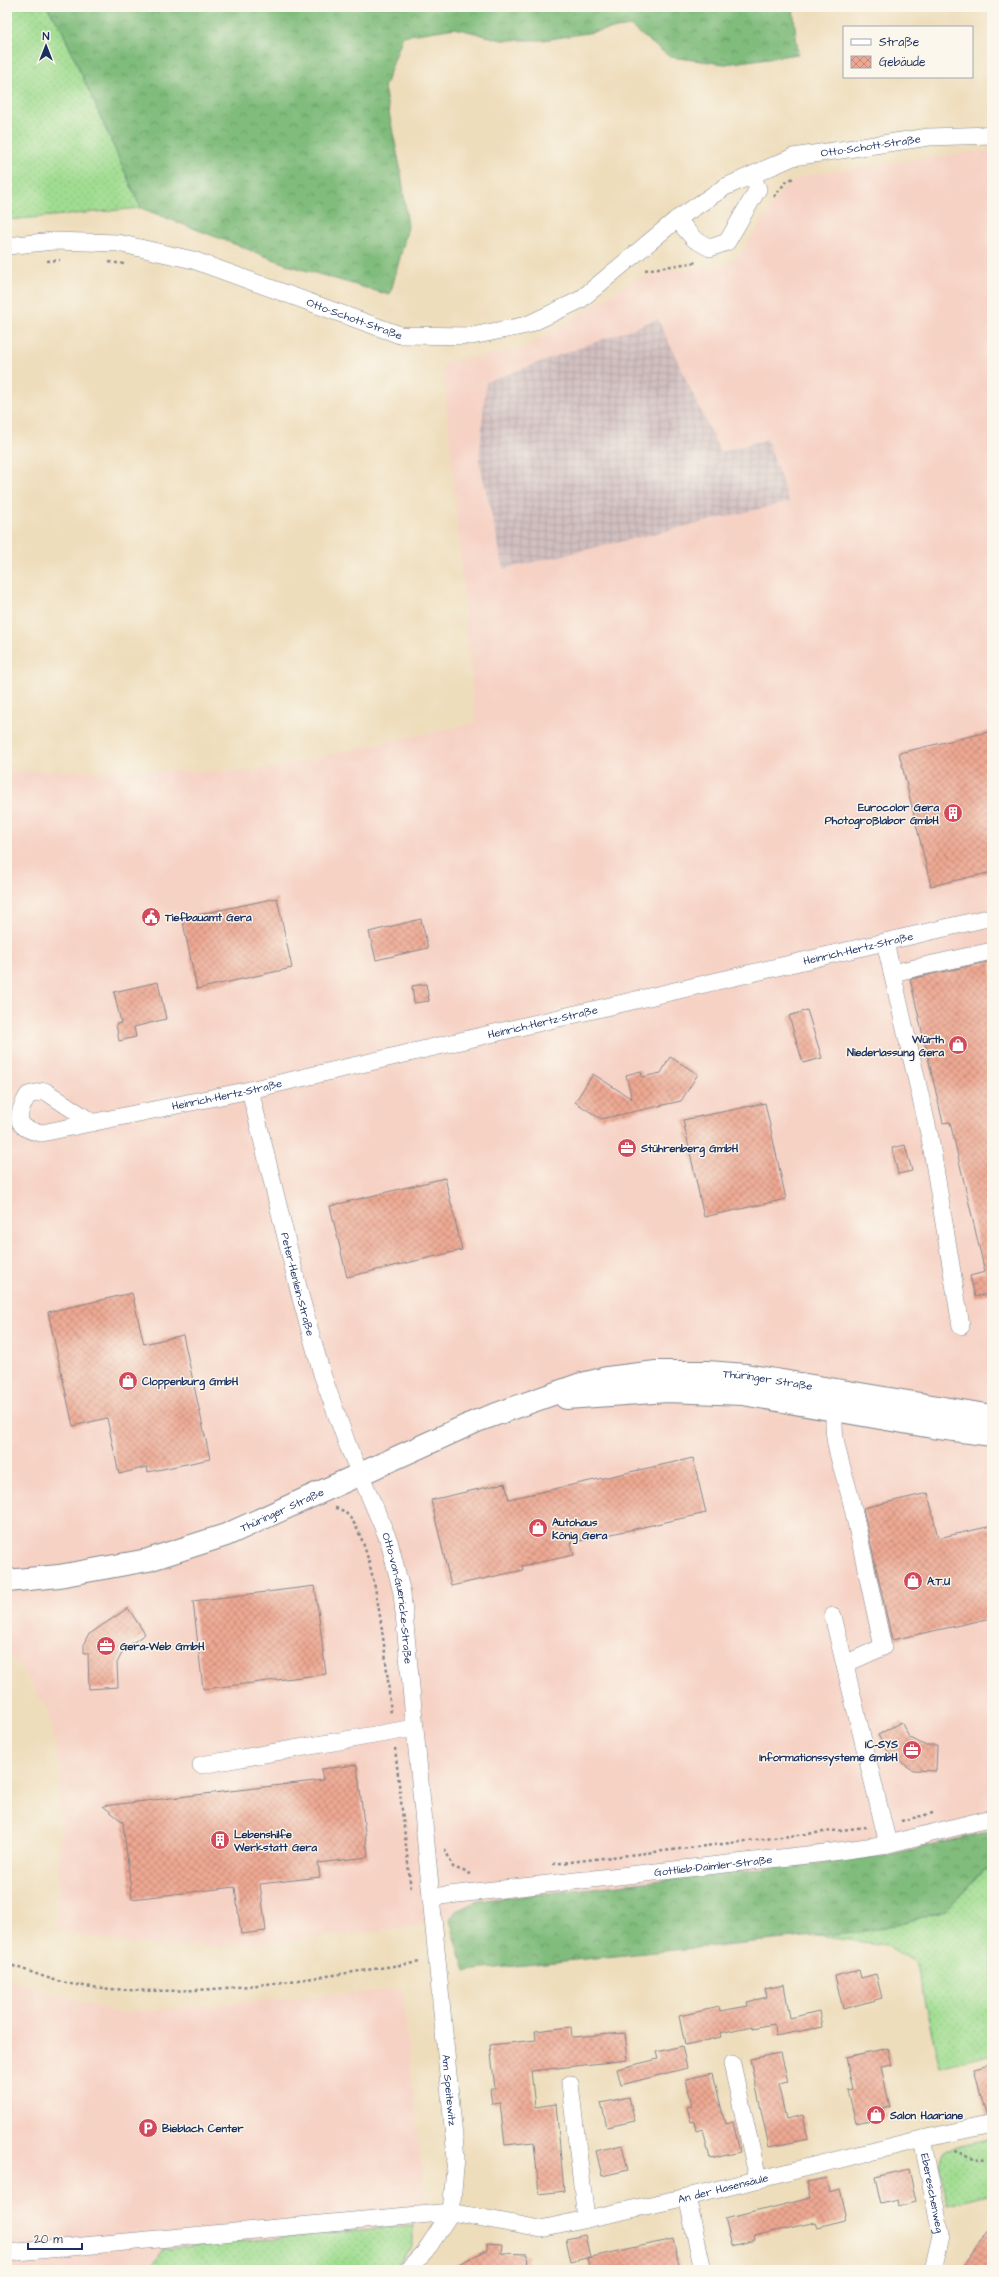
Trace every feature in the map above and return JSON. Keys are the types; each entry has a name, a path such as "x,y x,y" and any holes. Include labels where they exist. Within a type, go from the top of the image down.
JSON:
{"main road":[{"name":"Thüringer Straße","path":"7,1581 59,1576 148,1560 226,1535 477,1421 545,1398 668,1391 701,1391 836,1400 992,1416"},
{"name":"Thüringer Straße","path":"836,1400 992,1435"}],"street":[{"name":"Otto-Schott-Straße","path":"7,246 53,241 118,243 193,260 400,335 472,336 527,325 580,300 677,219 725,187 793,157 928,137 992,135"},
{"path":"677,219 694,240 710,248 726,242 758,189 752,175"},
{"name":"Heinrich-Hertz-Straße","path":"93,1123 250,1090 992,917"},
{"path":"885,942 930,1138 962,1326"},
{"path":"892,973 992,951"},
{"name":"Peter-Henlein-Straße","path":"250,1090 300,1295 320,1366 333,1406 360,1474"},
{"path":"836,1400 833,1425 835,1442 850,1499 883,1647 845,1664"},
{"name":"Otto-von-Guericke-Straße","path":"360,1474 389,1541 397,1567 402,1593 431,1897"},
{"path":"833,1616 888,1844"},
{"path":"201,1765 415,1728"},
{"name":"Gottlieb-Daimler-Straße","path":"431,1897 825,1853 888,1844 992,1818"},
{"name":"Am Speitewitz","path":"408,2270 425,2252 452,2212 456,2158 431,1897"},
{"path":"732,2064 758,2179"},
{"path":"570,2084 586,2219"},
{"name":"An der Hasensäule","path":"7,2253 452,2212 541,2229 687,2198 922,2139 992,2124"},
{"name":"Ebereschenweg","path":"922,2139 941,2235 933,2270"},
{"path":"687,2198 703,2270"}],"path":[{"path":"771,202 785,183 798,174"},
{"path":"41,261 63,260"},
{"path":"108,261 130,265"},
{"path":"638,271 703,261"},
{"path":"548,1865 884,1825 938,1812"},
{"path":"406,1850 442,1844 453,1867 470,1874 478,1873"},
{"path":"7,1964 76,1985 172,1992 246,1988 424,1962 438,1962"}],"shaded area":[{"path":"980,151 992,152 992,1831 892,1854 478,1901 456,1911 450,1920 411,1927 263,1944 199,1947 128,1944 57,1930 61,1774 48,1711 25,1674 7,1652 7,771 256,771 475,723 443,363 526,348 634,280 652,273 721,266 739,256 784,187 807,175"},
{"path":"658,319 720,452 767,439 789,502 504,569 479,460 486,382"},
{"path":"7,1979 117,2013 402,1989 425,2197 413,2225 164,2249 149,2270 7,2270"}],"green space":[{"path":"7,7 47,7 61,28 141,208 7,220"},
{"path":"47,7 793,7 798,54 725,64 670,57 630,26 544,40 502,40 455,28 403,36 384,88 401,172 408,227 390,295 291,266 141,208 61,28"},
{"path":"992,1831 992,1872 984,1869 946,1911 874,1930 465,1971 450,1920 456,1911 478,1901 892,1854"},
{"path":"985,1869 992,1872 992,2054 940,2068 915,1962 886,1945 810,1935 874,1930 946,1911"},
{"path":"992,2139 992,2194 948,2205 939,2165 943,2150"},
{"path":"413,2225 413,2246 393,2270 149,2270 164,2249"}],"building":[{"name":"Eurocolor Gera Photogroßlabor GmbH","path":"992,731 992,872 931,886 899,753"},
{"path":"277,898 292,968 197,989 182,918"},
{"path":"421,919 428,948 376,960 369,932"},
{"name":"Würth Niederlassung Gera","path":"992,961 992,1293 975,1297 970,1276 985,1272 950,1122 943,1123 910,979"},
{"path":"158,982 166,1019 134,1027 136,1037 119,1041 116,1024 121,1023 114,992"},
{"path":"426,984 429,1001 414,1003 412,986"},
{"path":"807,1010 822,1058 803,1063 789,1016"},
{"path":"670,1057 698,1074 681,1101 601,1119 575,1102 593,1074 632,1099 626,1075 641,1071 642,1077 661,1073"},
{"path":"765,1103 786,1199 704,1217 683,1120"},
{"path":"905,1145 912,1171 898,1174 892,1148"},
{"path":"445,1178 462,1250 347,1277 330,1206"},
{"name":"Cloppenburg GmbH","path":"132,1293 144,1344 183,1335 210,1459 148,1472 147,1467 119,1474 107,1418 73,1426 48,1312"},
{"name":"Autohaus König Gera","path":"693,1458 706,1513 571,1543 574,1555 522,1566 523,1570 451,1586 431,1500 505,1483 509,1499"},
{"name":"A.T.U","path":"928,1493 938,1538 992,1526 992,1618 892,1640 863,1508"},
{"path":"315,1586 326,1674 203,1689 193,1601"},
{"name":"Gera-Web GmbH","path":"128,1608 145,1634 124,1649 117,1663 118,1687 89,1689 88,1653 84,1653 84,1643 88,1635"},
{"name":"IC-SYS Informationssysteme GmbH","path":"901,1722 909,1737 924,1745 937,1745 936,1771 913,1770 890,1755 878,1735"},
{"name":"Lebenshilfe Werkstatt Gera","path":"357,1765 368,1857 318,1863 320,1877 260,1884 266,1931 241,1934 235,1887 132,1899 123,1822 103,1806 323,1780 321,1769"},
{"path":"859,1970 861,1978 876,1974 882,1998 843,2009 835,1976"},
{"path":"784,1985 790,2018 819,2011 822,2027 775,2036 774,2024 753,2028 752,2026 720,2033 721,2037 685,2045 679,2016 719,2007 720,2011 748,2006 747,2002 767,1997 765,1989"},
{"path":"571,2027 572,2037 625,2033 628,2060 531,2071 535,2107 556,2104 564,2191 539,2194 534,2142 505,2145 500,2103 492,2104 490,2089 495,2089 490,2045 536,2040 535,2031"},
{"path":"682,2046 687,2068 621,2085 617,2069 658,2059 656,2052"},
{"path":"888,2048 892,2065 881,2067 890,2107 883,2109 885,2117 856,2123 848,2090 853,2089 846,2057"},
{"path":"781,2053 788,2082 778,2084 786,2119 803,2115 808,2139 769,2147 750,2059"},
{"path":"989,2064 992,2077 992,2114 986,2115 974,2068"},
{"path":"713,2073 725,2124 733,2122 740,2152 710,2159 703,2129 696,2131 694,2121 691,2122 687,2107 692,2106 686,2079"},
{"path":"629,2097 635,2121 607,2127 601,2103"},
{"path":"622,2145 628,2170 602,2176 596,2151"},
{"path":"909,2169 916,2201 898,2206 897,2200 881,2204 875,2177"},
{"path":"827,2178 830,2193 840,2190 846,2214 844,2220 818,2227 816,2222 754,2236 755,2240 732,2246 725,2219 811,2198 807,2182"},
{"path":"992,2227 992,2270 960,2270 978,2243"},
{"path":"585,2235 590,2257 571,2262 566,2239"},
{"path":"673,2239 680,2270 590,2270 587,2258"},
{"path":"487,2244 502,2245 501,2253 528,2254 527,2270 446,2270 487,2250"}],"place":[{"name":"Eurocolor Gera Photogroßlabor GmbH","path":"953,813"},
{"name":"Tiefbauamt Gera","path":"151,917"},
{"name":"Würth Niederlassung Gera","path":"958,1045"},
{"name":"Stührenberg GmbH","path":"627,1148"},
{"name":"Cloppenburg GmbH","path":"128,1381"},
{"name":"Autohaus König Gera","path":"538,1528"},
{"name":"A.T.U","path":"913,1581"},
{"name":"Gera-Web GmbH","path":"106,1646"},
{"name":"IC-SYS Informationssysteme GmbH","path":"912,1750"},
{"name":"Lebenshilfe Werkstatt Gera","path":"220,1840"},
{"name":"Salon Haariane","path":"876,2115"},
{"name":"Bieblach Center","path":"148,2128"}]}
